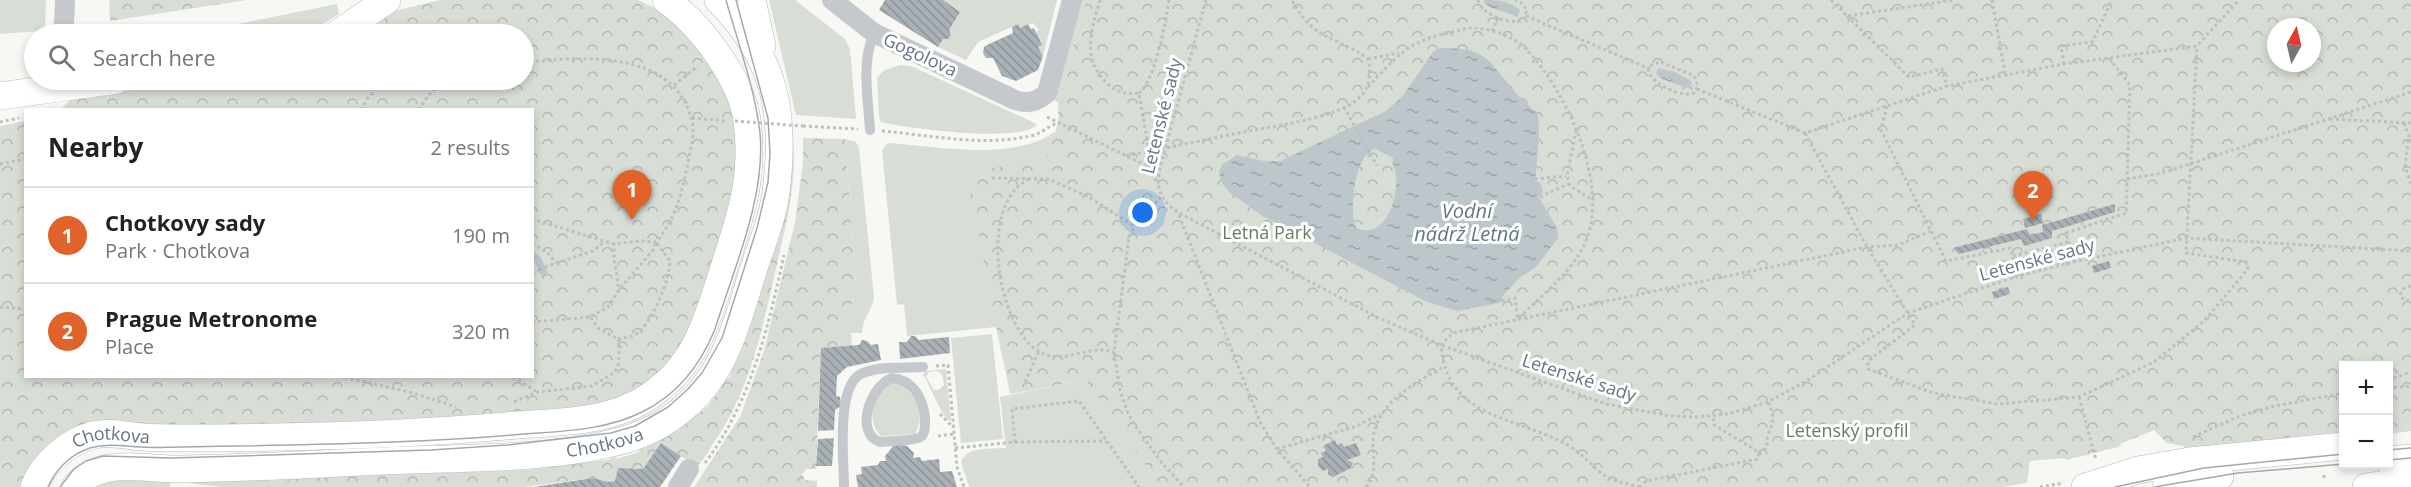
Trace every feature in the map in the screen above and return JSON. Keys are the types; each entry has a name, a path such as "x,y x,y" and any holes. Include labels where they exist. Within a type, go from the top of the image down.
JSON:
{"main road":[{"path":"352,24 387,0"},
{"path":"752,0 766,65"},
{"path":"668,1 688,4 717,1"},
{"name":"Chotkova","path":"668,1 718,56 733,78"},
{"name":"Chotkova","path":"75,487 91,473 108,468 176,469 430,459 556,451 611,444 662,424 689,404 708,383 719,364 737,320 770,220 775,200 781,145 777,113 766,65 743,27 717,1"},
{"name":"Chotkova","path":"34,487 42,472 57,455 74,443 97,434 184,438 462,430 589,418 620,410 640,402 657,391 679,371 696,346 749,182 750,146 744,104 733,78 717,1"},
{"path":"0,96 44,90"},
{"path":"2393,442 2411,440"},
{"path":"2089,485 2138,470 2190,461 2339,446"},
{"path":"2393,460 2411,458"},
{"path":"2166,487 2185,481 2238,473 2331,473"},
{"path":"2366,487 2411,480"}],"street":[{"path":"64,24 65,0"},
{"name":"Gogolova","path":"832,0 874,33 1025,103 1034,101 1047,93 1072,0"},
{"path":"678,487 696,467"}],"lane":[{"path":"870,130 866,70 867,54 874,33"},
{"path":"844,486 845,404 848,388 861,373 923,367"},
{"path":"891,369 920,398 925,426 924,433 918,438 880,442 870,434 867,412 871,397 891,369"}],"path":[{"path":"1100,0 1089,45 1094,67 1112,88 1123,93 1139,93 1146,86 1160,48 1169,0"},
{"name":"Letenské sady","path":"1206,0 1159,172 1158,185 1161,196 1179,213 1379,318 1441,345 1605,404 1671,416 1713,417 1749,409 1768,402 1808,380 1908,313 2018,276 2186,238 2411,251"},
{"path":"1292,0 1302,17 1319,34 1358,51 1368,59 1370,76 1368,87"},
{"path":"1478,0 1482,9 1515,23 1526,16 1525,6 1515,0"},
{"path":"1831,0 1909,77 1942,69 1947,86"},
{"path":"1847,16 1954,0"},
{"path":"1992,0 2005,73"},
{"path":"2064,64 2061,46 2092,42 2112,0"},
{"path":"1697,89 1805,133 1867,247 1915,325 1868,361 1868,369 1933,393 1997,404 2079,398 2154,362 2205,320 2248,269 2246,262 2186,253 2197,46 2239,0"},
{"path":"1492,31 1499,16"},
{"path":"1526,16 1650,69"},
{"path":"1368,59 1399,53 1424,39 1473,27 1511,38 1524,47 1551,83 1576,128 1589,166 1592,200 1591,223 1586,242 1578,257 1518,319"},
{"path":"1805,133 1947,86 2005,73 2197,46"},
{"path":"1126,156 1313,118 1344,107 1359,98 1392,64 1399,53"},
{"path":"2074,262 2066,233 2126,213 2130,85 2109,58"},
{"path":"534,62 607,59 644,68 674,85 685,101 692,118 691,147 680,202 669,227 608,307 590,318 534,322"},
{"path":"1661,62 1692,74 1697,79 1697,89 1694,93 1687,95 1657,83 1651,79 1650,69 1654,63 1661,62"},
{"path":"674,85 700,65"},
{"path":"362,108 374,90"},
{"path":"420,108 433,90"},
{"path":"2127,179 2150,176 2411,92"},
{"path":"1139,93 1149,151"},
{"path":"1887,106 1881,130 1946,261 2010,248 2018,276"},
{"path":"1344,107 1377,166"},
{"path":"0,122 24,117"},
{"path":"692,118 851,129"},
{"path":"2325,119 2411,123"},
{"path":"870,130 980,140 1010,140 1039,134 1048,126 1058,123 1149,168 1158,185"},
{"path":"2404,123 2409,136 2405,166 2411,184"},
{"path":"1576,128 1566,176 1569,183 1592,200"},
{"path":"0,164 24,159"},
{"path":"1535,179 1566,176"},
{"path":"992,178 1048,179 1071,187 1134,226"},
{"path":"1029,179 1015,188 1005,202 996,248 1011,315 1030,345 1039,351 1069,357 1098,349 1114,352"},
{"path":"1540,197 1569,183"},
{"path":"1161,196 1134,226 1126,250 1114,352 1120,391 1128,414 1156,455 1184,487"},
{"path":"1179,213 1260,422 1277,449 1311,487"},
{"path":"534,220 614,244 656,242"},
{"path":"1768,402 1773,411 1773,427 1766,441 1767,447 1756,460 1646,481 1640,487 1602,475 1582,454 1560,441 1478,408 1466,399 1449,378 1443,367 1441,345 1453,333 1867,247 1898,244 1931,231"},
{"path":"545,267 593,251 604,242"},
{"path":"590,318 598,328 618,339 637,333 652,312 668,281 670,261 656,242"},
{"path":"2013,256 2068,242"},
{"path":"614,244 619,290"},
{"path":"534,245 546,251 556,263"},
{"path":"534,273 539,270"},
{"path":"2411,286 2403,289 2400,295 2404,300 2411,301"},
{"path":"1490,303 1515,298 1518,319"},
{"path":"0,307 24,309"},
{"path":"507,405 537,392 592,387 614,373 618,366 621,353 618,339"},
{"path":"1025,382 1039,351"},
{"path":"923,367 948,365 957,467 964,487"},
{"path":"1277,449 1305,443 1357,426 1382,413 1403,392 1443,367"},
{"path":"2393,378 2411,372"},
{"path":"348,378 413,393 463,409"},
{"path":"513,378 537,392"},
{"path":"2393,388 2411,387"},
{"path":"2188,440 2242,415 2339,394"},
{"path":"2079,398 2094,453"},
{"path":"1015,442 1012,409 1079,401 1139,487"},
{"path":"696,467 742,404"},
{"path":"1365,487 1373,471 1373,434 1382,413"},
{"path":"1713,417 1714,425 1759,454"},
{"path":"944,435 954,434"},
{"path":"956,448 1015,442 1107,441"},
{"path":"2039,487 2089,485"}],"green space":[{"path":"0,0 46,0 45,24 24,24 24,32 0,34"},
{"path":"109,0 247,0 110,21"},
{"path":"440,0 638,0 679,24 709,58 734,113 742,162 699,330 638,397 460,425 267,423 266,428 112,426 37,467 20,487 0,487 0,126 24,121 24,378 534,378 534,261 542,276 548,273 541,257 534,252 534,108 62,108 72,98 132,90 534,90 534,24 374,24 394,11"},
{"path":"769,0 795,0 845,39 850,49 856,119 796,115"},
{"path":"943,0 1057,0 1043,56 1038,47 1036,32 1039,30 1033,23 1020,28 1018,24 978,42 966,60 938,47 943,39 948,39 951,35 949,30 960,12"},
{"path":"1081,0 1086,0 1058,103 1052,98"},
{"name":"Letná Park","path":"1086,0 2411,0 2411,431 2393,433 2393,361 2339,361 2339,439 2188,451 2183,446 2167,443 2154,430 2120,444 2121,446 2066,460 2065,458 2030,461 2027,483 2002,487 1161,487 1086,380 1010,394 966,173 1046,159 1056,132 1058,103"},
{"path":"337,4 339,14 322,24 238,24"},
{"path":"900,65 911,66 1037,124 1028,130 988,134 937,131 881,122 877,77 885,70"},
{"path":"1054,132 1057,133 996,322 1007,379 996,327 907,336 904,304 897,305 882,150 888,143 974,150 1018,147"},
{"path":"793,137 794,170 788,217 754,358 726,424 697,466 661,444 643,469 619,468 615,481 609,482 593,478 524,487 222,487 179,482 285,480 288,478 527,470 567,464 567,466 614,457 617,459 639,452 640,449 647,448 677,430 680,431 679,429 708,406 728,377 731,377 730,374 743,342 746,342 744,339 757,305 792,164"},
{"path":"803,138 845,139 856,283 850,311 837,347 821,349 816,469 806,469 802,474 805,480 817,481 817,487 694,487 740,417 764,351 795,222 803,163"},
{"path":"845,139 856,142 859,148 874,297 862,333 851,333 852,346 837,347 850,311 856,283"},
{"path":"992,334 1003,439 961,443 951,338"},
{"path":"946,369 951,420 949,421 938,405 923,375 925,371","holes":["937,371 942,374 944,385 939,390 934,390 926,377 929,372"]},
{"path":"1086,380 1179,487 969,487 961,462 964,457 980,449 1006,448 1000,397"},
{"path":"891,383 906,389 916,402 920,419 915,434 881,436 875,428 872,412 874,402 877,395"},
{"path":"170,477 170,487 85,487 94,480"}],"water":[{"path":"1485,0 1512,5 1520,10 1518,17 1490,7 1484,3"},
{"name":"Vodní nádrž Letná","path":"1440,48 1456,48 1479,54 1493,65 1517,94 1538,114 1539,138 1535,182 1540,182 1543,192 1538,196 1557,228 1558,238 1536,267 1518,279 1502,297 1503,302 1457,311 1427,302 1261,215 1228,191 1222,183 1219,172 1222,165 1237,155 1264,161 1280,161 1386,111 1402,97 1433,52","holes":["1375,149 1393,158 1396,186 1388,216 1375,228 1366,230 1356,228 1353,197 1362,161 1368,153"]},
{"path":"1658,68 1688,79 1692,82 1690,89 1662,79 1656,74"},
{"path":"534,252 541,257 548,273 542,277 534,261"}],"building":[{"path":"885,0 943,0 960,12 949,30 951,35 948,39 943,39 938,47 879,10"},
{"path":"1018,24 1020,28 1028,24 1031,29 1034,28 1042,45 1038,47 1043,56 1038,70 1016,81 1002,76 993,58 986,58 983,53 984,47 1013,33 1012,27"},
{"path":"2115,204 2115,212 2052,231 2052,238 2024,246 2021,239 1959,254 1953,248 2027,229 2030,235 2043,232 2042,225"},
{"path":"2041,214 2043,223 2025,228 2023,219"},
{"path":"2109,261 2111,268 2094,273 2092,266"},
{"path":"2008,287 2010,294 1994,299 1992,292"},
{"path":"911,336 919,340 949,337 950,353 900,359 899,342 907,342"},
{"path":"862,340 871,345 878,344 881,360 847,367 837,376 836,396 840,397 841,406 835,410 834,430 818,431 821,348 859,345"},
{"path":"834,438 832,466 816,466 818,439"},
{"path":"1335,440 1337,445 1342,443 1344,447 1356,443 1361,455 1347,460 1353,463 1351,468 1333,477 1328,474 1328,469 1323,471 1318,466 1318,459 1323,457 1321,453 1326,451 1323,446"},
{"path":"661,443 681,456 660,487 534,487 593,478 608,482 615,481 618,468 643,469"},
{"path":"895,444 907,446 914,453 913,458 920,457 922,461 939,459 940,472 952,471 957,487 858,487 856,475 862,474 861,467 878,465 880,461 886,461 885,456"}],"tram line":[{"path":"48,487 55,474 70,458 96,446 347,444 471,438 595,427 627,419 655,405 686,377 709,342 747,232 758,182 761,157 758,116 726,0"},
{"path":"60,487 74,469 86,461 103,456 171,458 431,450 507,445 611,433 635,426 668,407 702,373 722,338 757,228 768,182 770,153 768,118 736,0"},
{"path":"2393,450 2411,448"},
{"path":"2115,487 2204,468 2339,454"},
{"path":"2393,460 2411,458"},
{"path":"2154,487 2238,473 2339,464"}],"place":[{"name":"Chotkovy sady","path":"632,220"},
{"name":"Prague Metronome","path":"2033,221"}],"park label":[{"name":"Letenský profil","path":"1847,431"}]}
